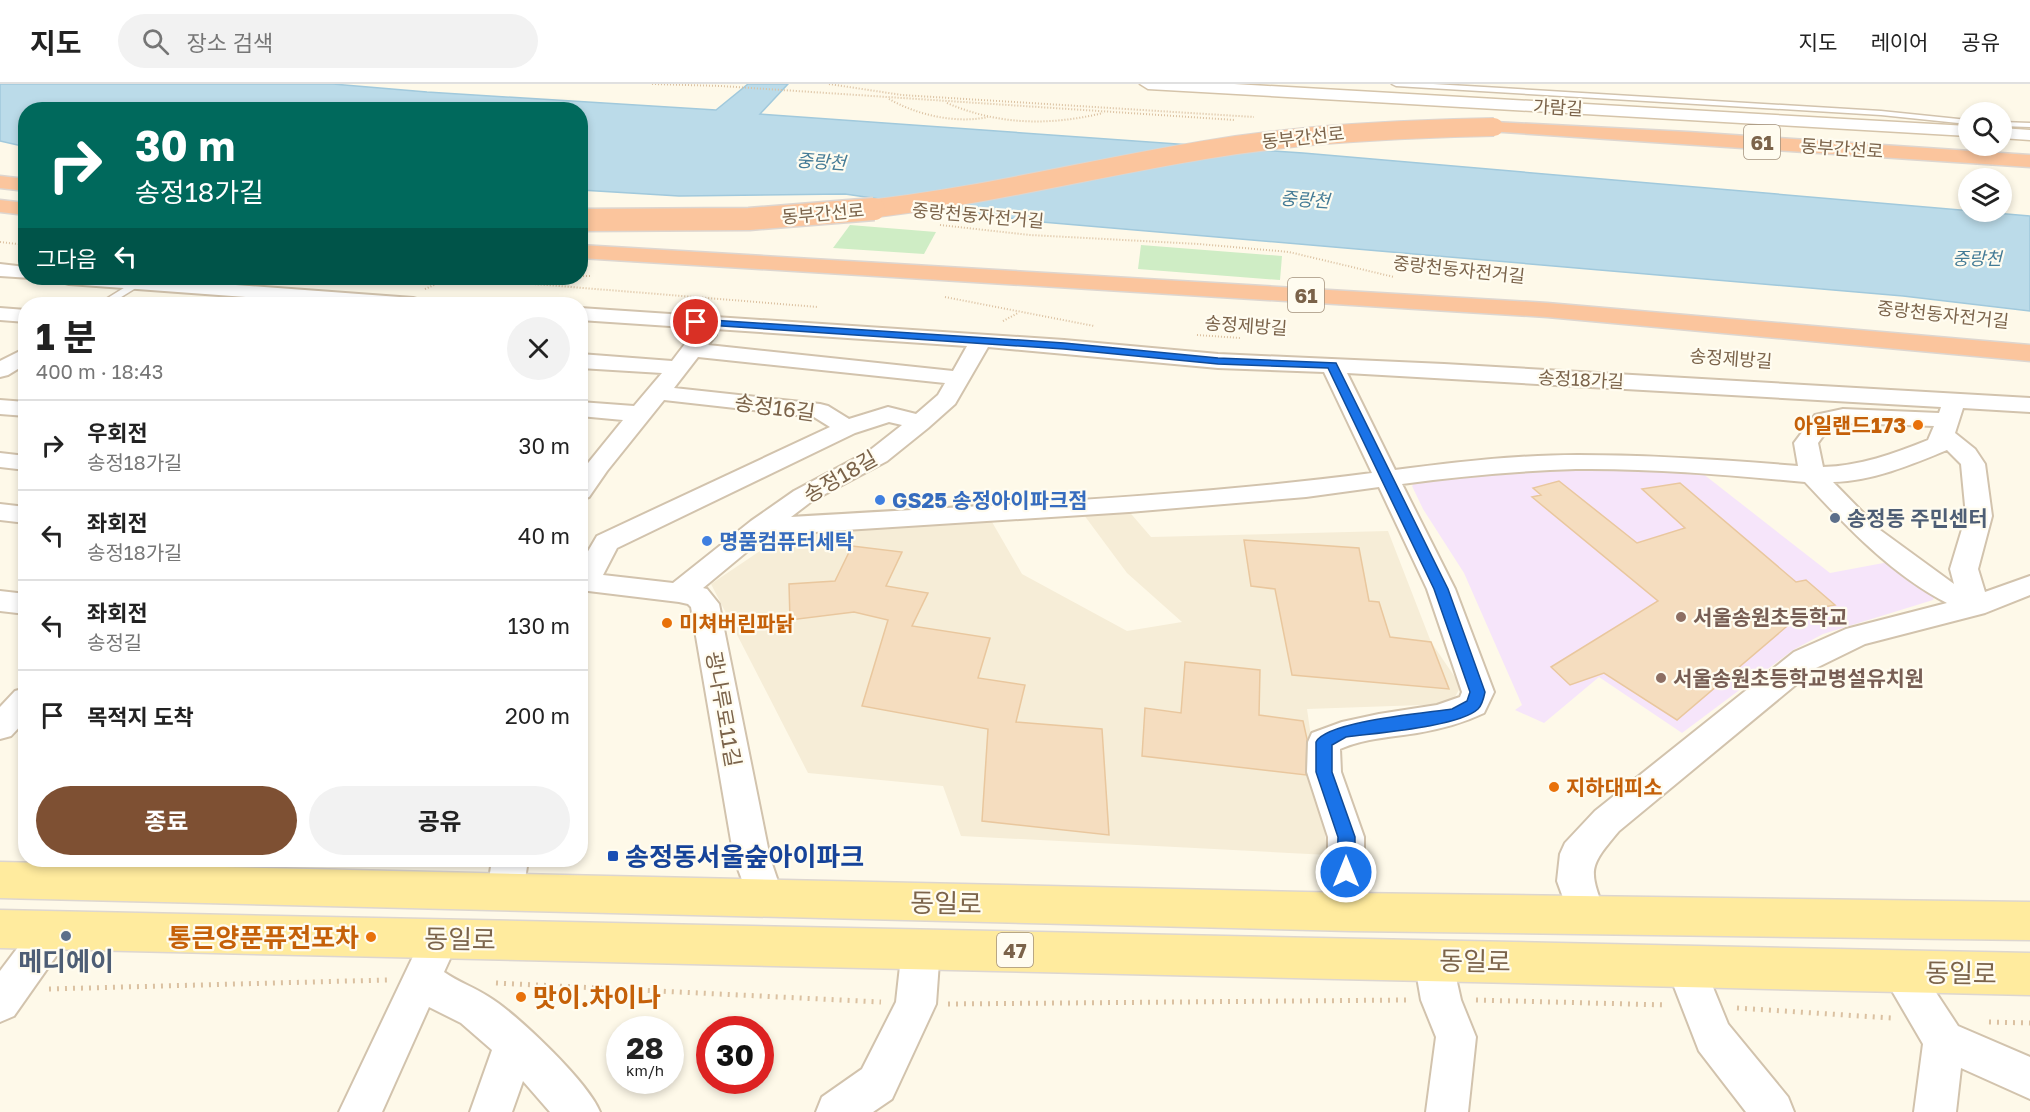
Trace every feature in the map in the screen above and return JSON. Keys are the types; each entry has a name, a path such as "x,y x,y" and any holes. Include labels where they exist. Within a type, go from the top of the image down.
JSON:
{"highway":[{"name":"동부간선로","path":"588,220 740,220 841,212 952,197 1257,142 1387,130 1494,127 1605,132 2030,161"},
{"path":"1605,132 1958,141"},
{"path":"2012,142 2030,143"},
{"path":"0,182 18,184"},
{"path":"0,206 18,208"},
{"name":"61","path":"588,251 1547,310 2030,353"},
{"path":"1547,310 1672,331 2030,376"}],"main road":[{"name":"동일로","path":"0,880 111,871 508,876 766,899 1351,912 2030,921"},
{"name":"동일로","path":"0,929 921,948 1437,980 1684,966 2030,974"}],"street":[{"name":"가람길","path":"1148,84 1392,91 1958,130"},
{"path":"1305,84 1392,91"},
{"path":"2012,134 2030,135"},
{"path":"0,270 18,272"},
{"path":"148,285 309,297"},
{"path":"0,314 18,315"},
{"name":"송정18가길","path":"588,315 714,324 988,331 1064,346 1218,361 1332,365 1949,418"},
{"path":"590,465 641,414 714,324"},
{"name":"송정18길","path":"679,593 760,527 803,496 878,456 920,423 947,399 988,331"},
{"path":"694,350 958,378"},
{"path":"0,370 18,356"},
{"path":"588,362 679,368"},
{"path":"1332,365 1441,589 1478,692 1473,705 1455,714 1342,732 1324,742 1324,772 1346,837 1346,872 1351,912"},
{"name":"송정16길","path":"659,393 820,411 847,428"},
{"name":"송정18가길","path":"1812,475 1806,443 1822,420 1843,416 1949,418 2030,405"},
{"path":"0,407 18,408"},
{"path":"588,410 641,414"},
{"path":"847,428 888,414 920,423"},
{"path":"760,527 1140,503 1306,489 1458,469 1576,462 1682,464 1812,475 1849,474 1901,459 1938,445 1949,418"},
{"path":"1949,418 1972,464 1979,516 1964,568 1975,606"},
{"name":"광나루로11길","path":"588,574 607,542 847,428"},
{"path":"0,460 18,462"},
{"path":"1812,475 1871,536 1942,589 1975,606"},
{"path":"0,512 18,514"},
{"name":"광나루로11길","path":"588,583 697,596 705,604 752,858 766,899"},
{"path":"1587,916 1575,881 1578,854 1607,821 1805,660 1856,636 1975,606 2030,585"},
{"path":"0,601 18,603"},
{"path":"0,692 18,695"},
{"path":"0,727 18,706"},
{"path":"5,996 53,930"},
{"path":"360,1112 440,939"},
{"name":"동일로","path":"837,1112 878,1084 916,1004 921,948"},
{"path":"1684,966 1713,1037 1773,1112"},
{"path":"1900,972 1937,1030 2030,1078"},
{"path":"422,979 441,993 475,1010 515,1043 579,1112"},
{"path":"1437,980 1456,1037 1446,1112"},
{"path":"1935,1112 1937,1030"},
{"path":"491,1112 515,1043"}],"lane":[{"path":"1392,91 1881,112 1958,121"},
{"path":"2012,124 2030,125"},
{"path":"114,297 133,285"}],"path":[{"path":"652,84 721,86 1253,121"},
{"path":"829,84 894,94 1260,118"},
{"path":"888,98 899,105 933,114 974,119 988,117"},
{"path":"943,102 988,117 1028,123 1073,120 1106,112"},
{"name":"중랑천동자전거길","path":"938,224 1030,235 1199,244 1288,252 1396,278"},
{"path":"0,242 18,244"},
{"path":"556,285 822,307"},
{"path":"988,331 1014,322"},
{"path":"1069,326 1102,328"},
{"name":"송정제방길","path":"1193,335 1250,339"},
{"path":"5,996 422,979"},
{"path":"493,982 916,1004 1437,980 1937,1030"},
{"path":"1985,1022 2030,1023"}],"shaded area":[{"name":"서울송원초등학교","path":"1693,466 1830,573 1894,561 1938,589 1933,600 1823,634 1793,650 1682,733 1599,677 1544,723 1515,710 1522,705 1464,573 1423,509 1412,486 1415,482 1491,471"},
{"path":"1126,508 1151,537 1388,531 1431,642 1461,686 1451,704 1307,709 1328,855 961,836 943,786 808,773 711,584 785,534 992,522 1022,574 1127,631 1182,622 1127,573 1084,515"}],"green space":[{"path":"850,225 936,232 924,254 833,248"},
{"path":"1141,245 1282,256 1280,280 1138,269"}],"water":[{"name":"중랑천","path":"0,84 333,84 588,102 18,102 18,145 0,141"},
{"name":"중랑천","path":"748,84 788,84 760,114 1303,153 1958,210 1958,222 2012,222 2012,214 2030,216 2030,311 1903,296 1030,221 845,194 679,196 588,190 588,102 716,110"}],"building":[{"path":"1559,481 1637,543 1685,528 1642,489 1680,483 1796,582 1806,580 1835,605 1806,610 1677,720 1604,673 1570,685 1551,667 1658,601 1532,497 1541,495 1533,488"},
{"path":"1244,540 1359,548 1369,601 1379,602 1390,637 1431,642 1449,689 1292,675 1275,589 1251,586"},
{"path":"852,546 902,552 886,586 928,593 912,626 990,638 978,678 1025,685 1016,722 1102,729 1109,835 982,821 988,729 862,706 888,620 854,612 790,620 789,584 835,581"},
{"path":"1185,662 1260,670 1259,715 1303,721 1307,739 1306,775 1142,756 1145,708 1181,713"}],"place":[{"name":"아일랜드173","path":"1918,425"},
{"name":"GS25 송정아이파크점","path":"880,500"},
{"name":"송정동 주민센터","path":"1835,518"},
{"name":"명품컴퓨터세탁","path":"707,541"},
{"name":"서울송원초등학교","path":"1681,617"},
{"name":"미쳐버린파닭","path":"667,623"},
{"name":"서울송원초등학교병설유치원","path":"1661,678"},
{"name":"지하대피소","path":"1554,787"},
{"name":"송정동서울숲아이파크","path":"613,856"},
{"name":"메디에이","path":"66,936"},
{"name":"통큰양푼퓨전포차","path":"371,937"},
{"name":"맛이.차이나","path":"521,997"}],"route":[{"path":"696,322 1064,346 1218,361 1332,365 1441,589 1478,692 1473,705 1455,714 1342,732 1324,742 1324,772 1346,837 1346,872"}]}
